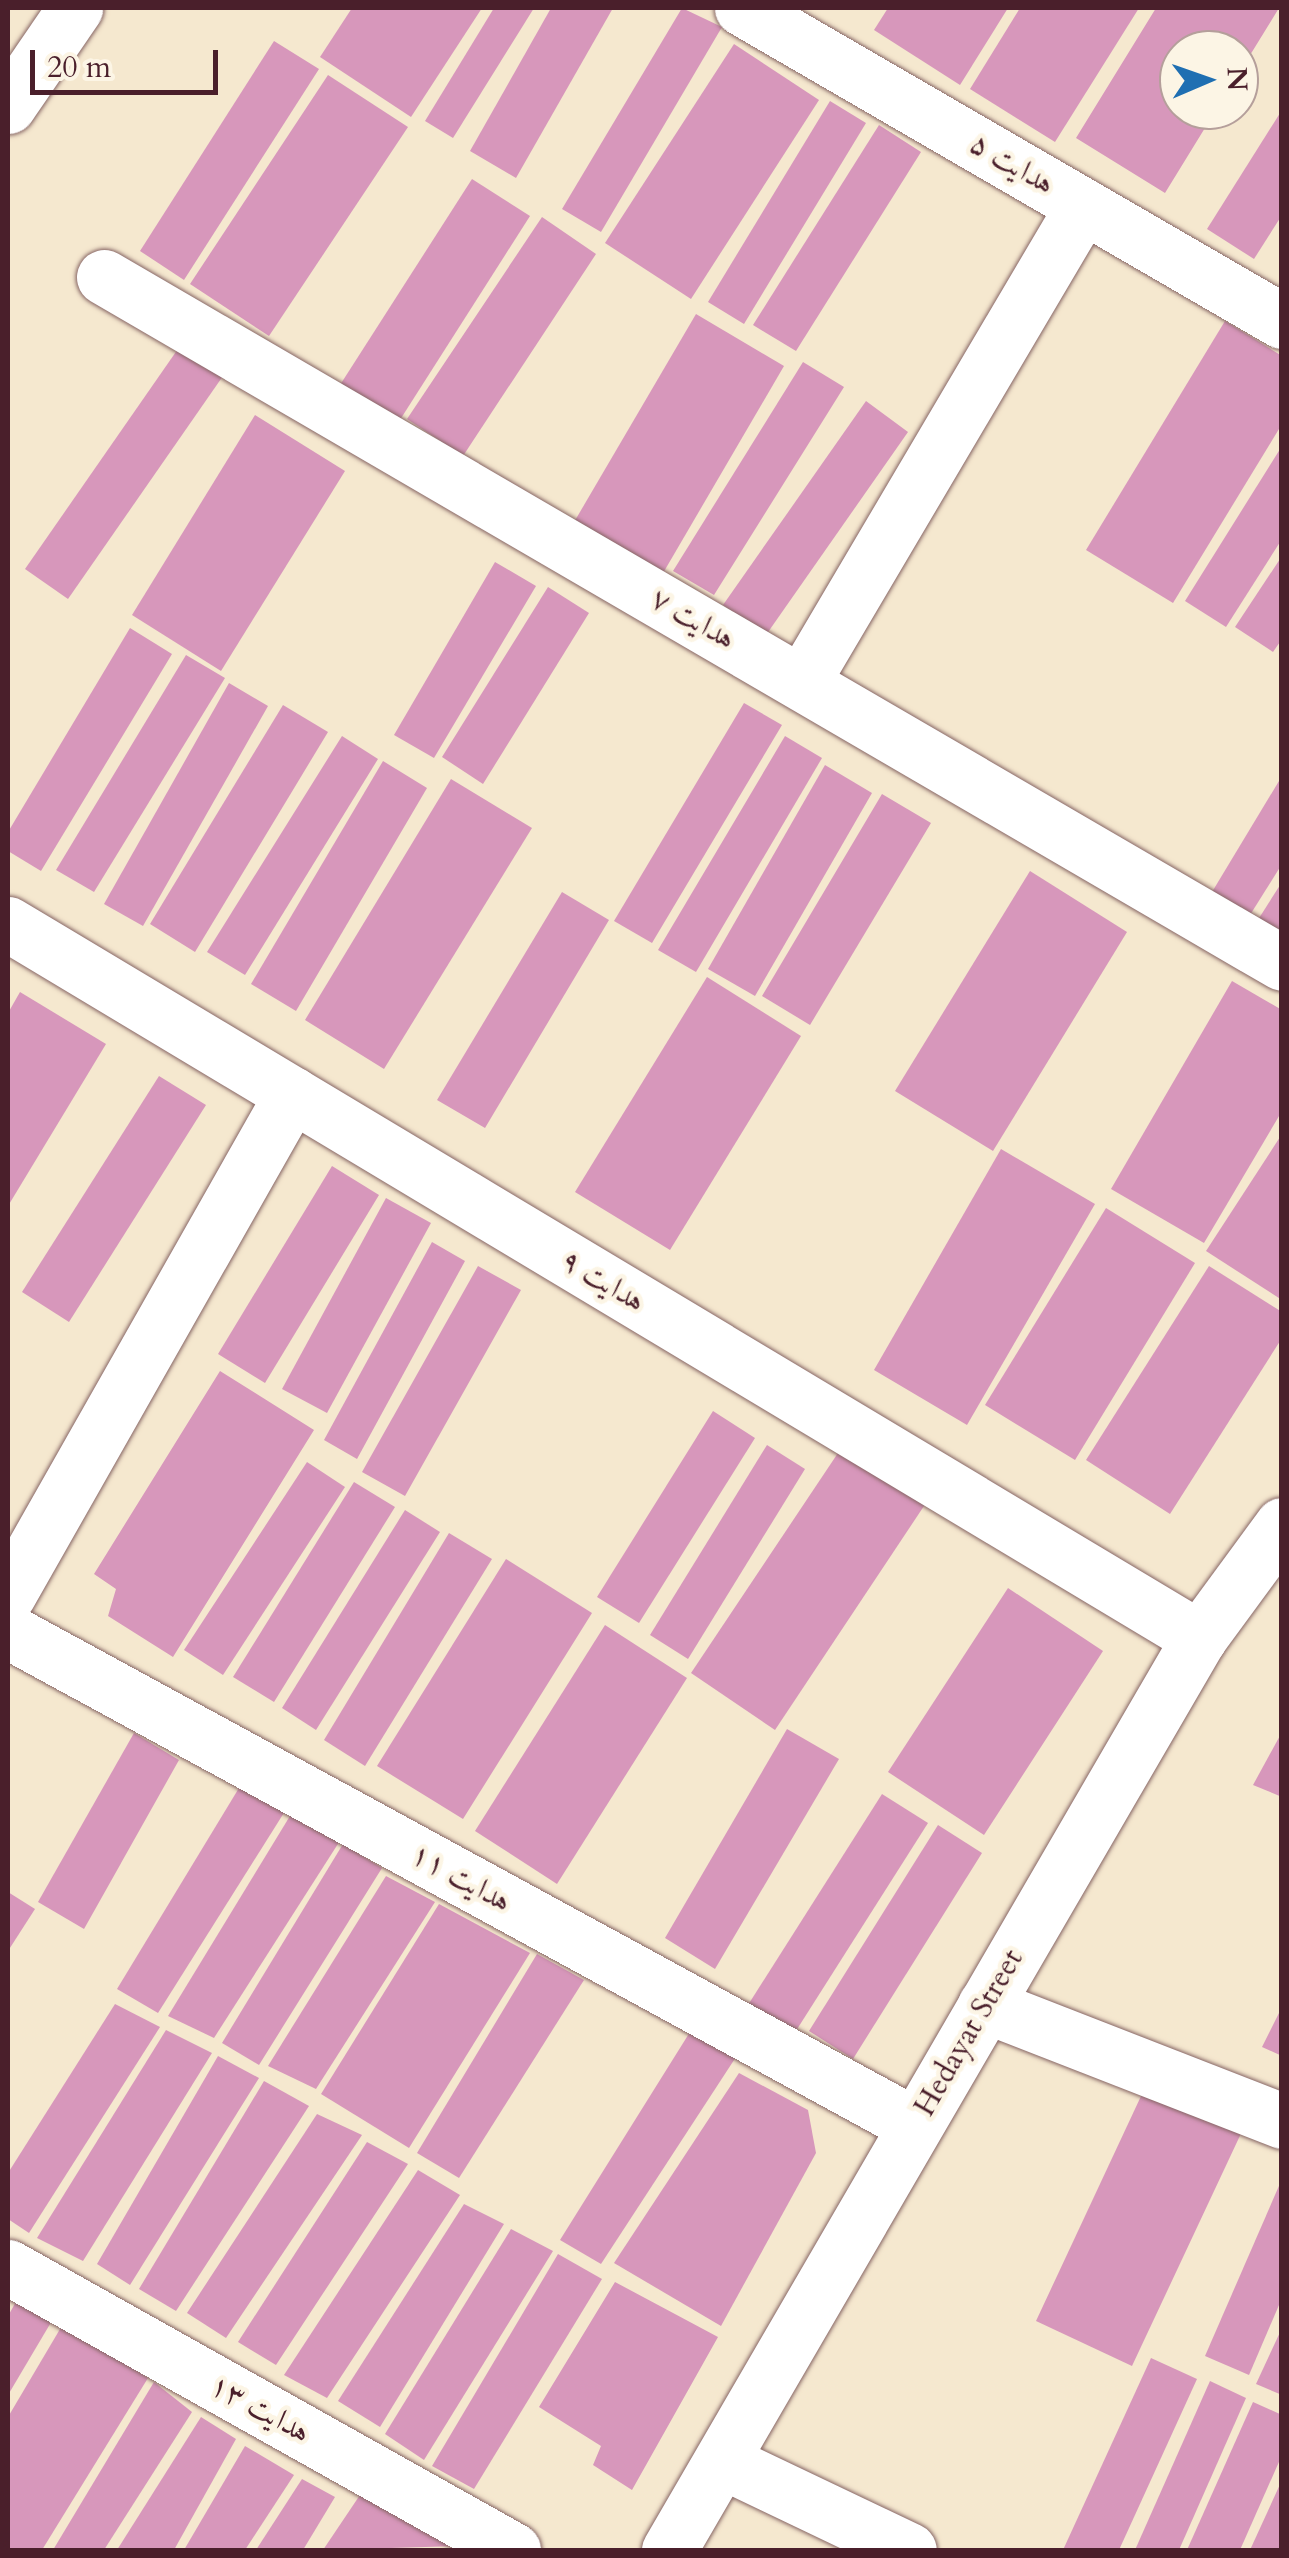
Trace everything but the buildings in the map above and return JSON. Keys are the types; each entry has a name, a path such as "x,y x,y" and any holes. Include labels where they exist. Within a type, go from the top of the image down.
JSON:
{"street":[{"path":"8,106 74,8"},
{"name":"هدایت ۵","path":"742,8 1282,321"},
{"path":"802,682 1083,206"},
{"name":"هدایت ۷","path":"104,277 1282,962"},
{"name":"هدایت ۹","path":"8,924 1199,1638"},
{"path":"8,1595 292,1094"},
{"name":"Hedayat Street","path":"669,2550 1199,1638 1282,1525"},
{"name":"هدایت ۱۱","path":"8,1631 915,2125"},
{"path":"986,2004 1282,2122"},
{"name":"هدایت ۱۳","path":"8,2267 512,2550"},
{"path":"722,2462 909,2550"}]}
